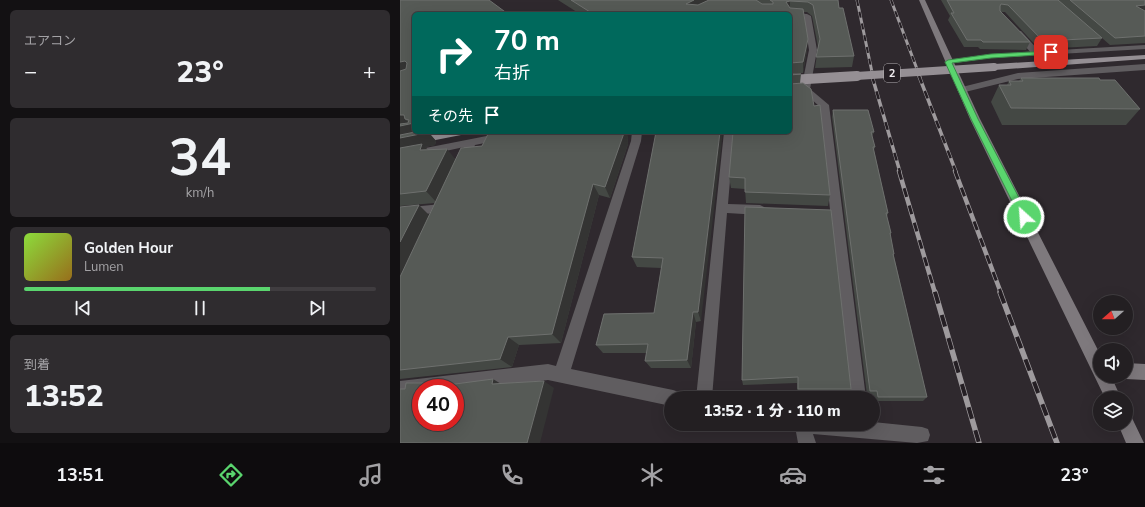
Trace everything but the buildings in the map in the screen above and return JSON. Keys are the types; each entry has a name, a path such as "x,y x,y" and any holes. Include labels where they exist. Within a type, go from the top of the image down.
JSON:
{"main road":[{"name":"2","path":"792,80 1145,57"},
{"path":"400,144 450,134"}],"street":[{"path":"922,0 961,90 1093,357"},
{"path":"792,15 807,16 813,50 802,90 824,105 857,391"},
{"path":"1011,26 1036,53"},
{"path":"1096,39 1108,49"},
{"path":"948,62 991,56 1145,47"},
{"path":"961,90 1018,76 1145,67"},
{"path":"400,157 515,134"},
{"path":"561,375 636,141 637,134"},
{"path":"705,391 729,134"},
{"path":"458,172 472,143"},
{"path":"436,222 448,194"},
{"path":"400,213 442,208"},
{"path":"722,208 775,210"},
{"path":"821,212 836,212"},
{"path":"1133,371 1145,372"},
{"path":"400,390 548,372 664,396"},
{"path":"880,429 922,435"},
{"path":"803,431 807,443"},
{"path":"1129,431 1135,443"}],"railway":[{"path":"857,0 873,77"},
{"path":"891,0 920,77"},
{"path":"872,76 900,172"},
{"path":"919,76 956,172"},
{"path":"899,171 935,293"},
{"path":"955,171 1001,293"},
{"path":"935,292 979,443"},
{"path":"1000,292 1057,443"}],"route":[{"path":"1024,217 948,62 991,56 1051,52"}]}
